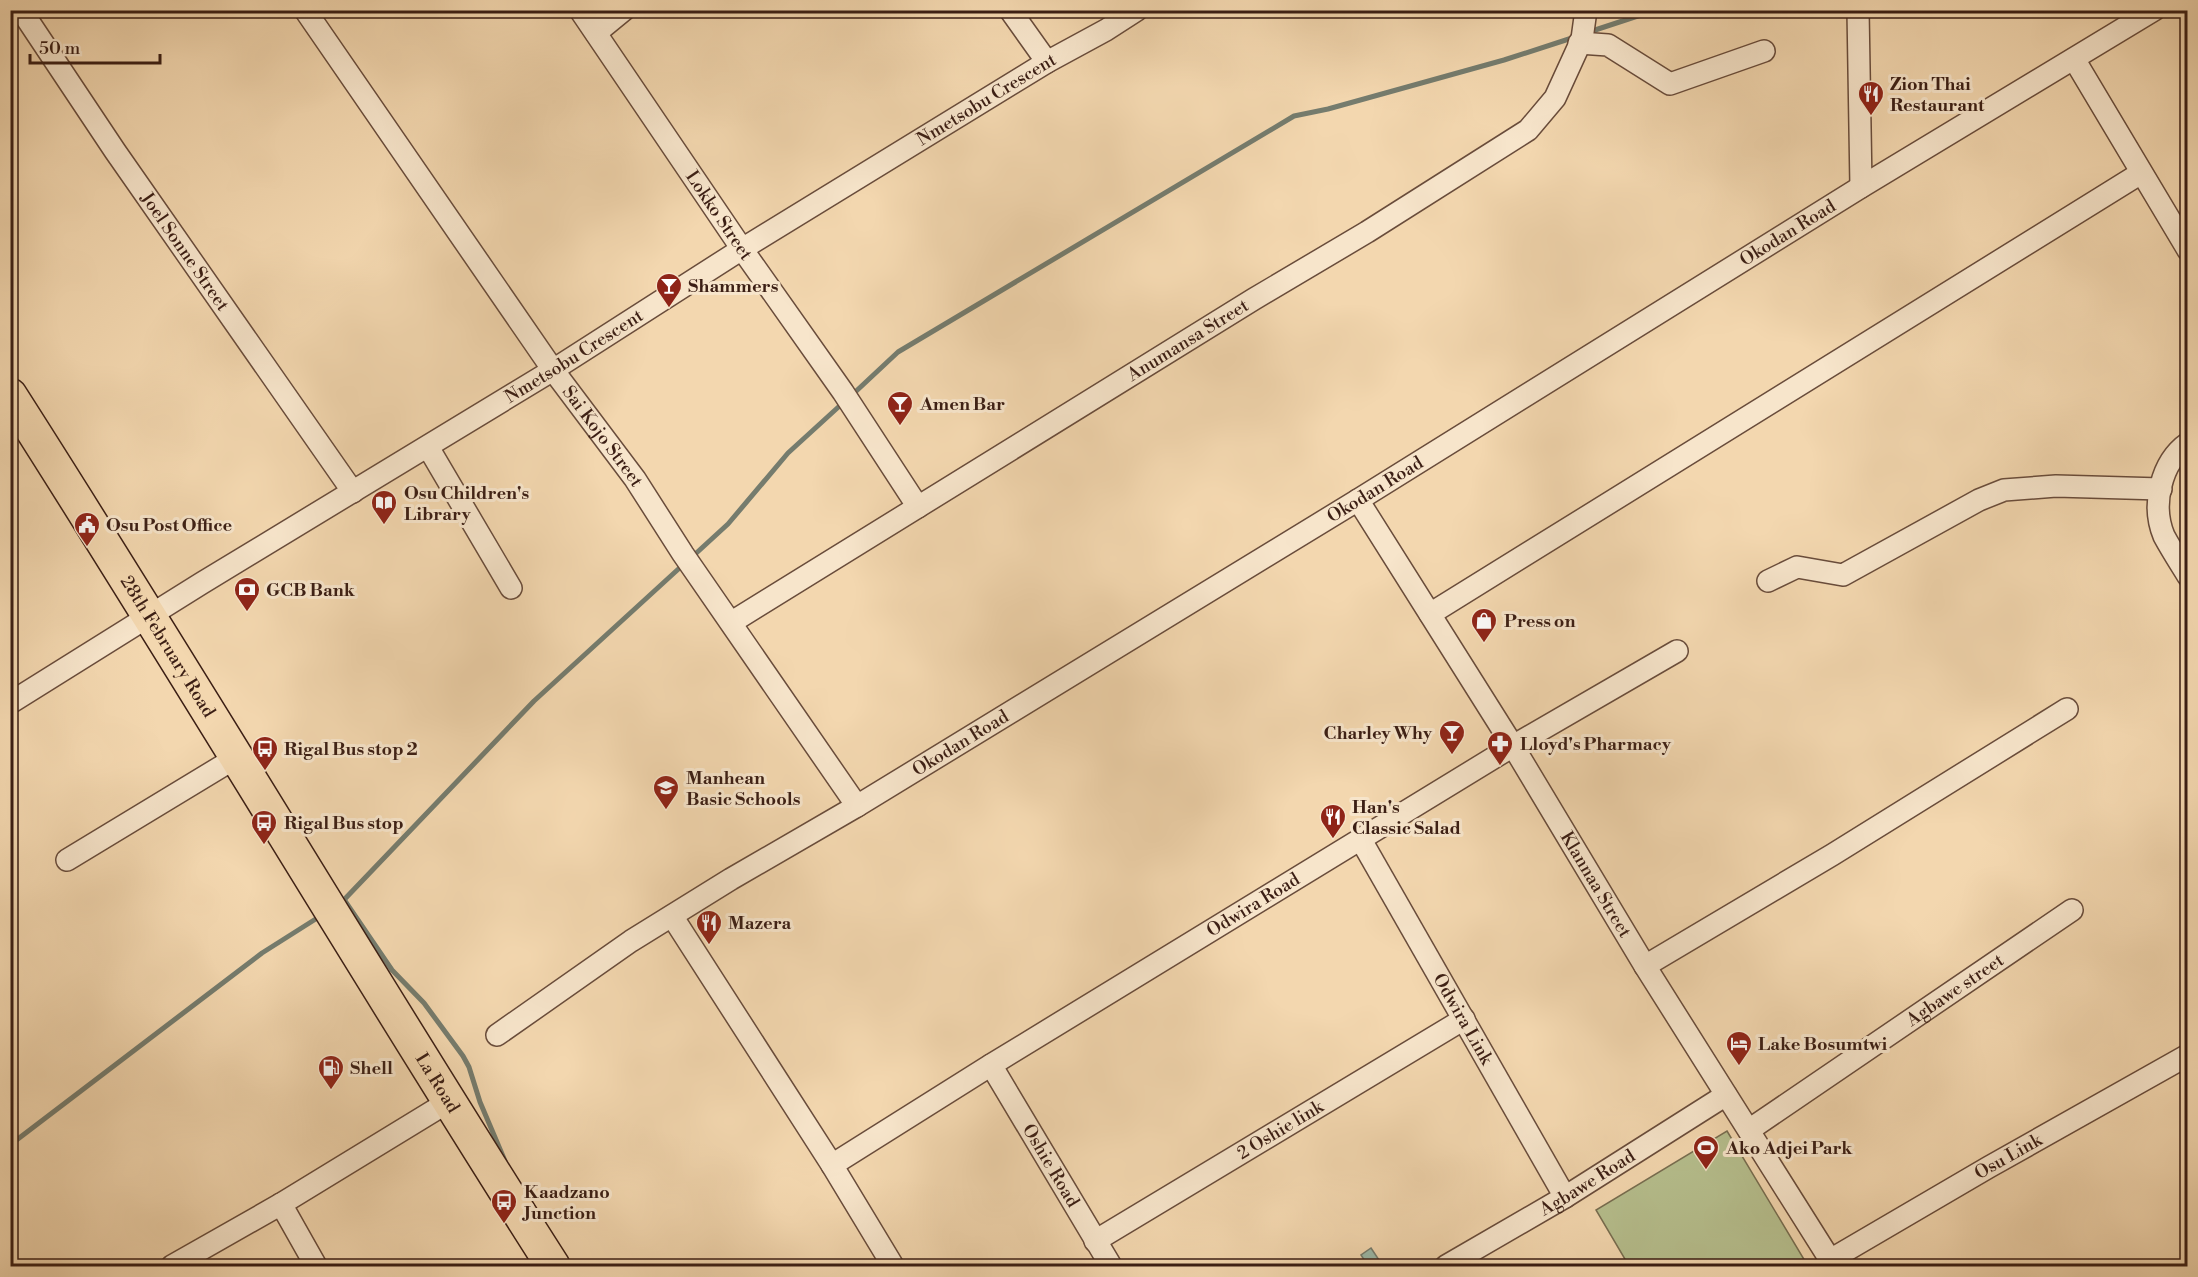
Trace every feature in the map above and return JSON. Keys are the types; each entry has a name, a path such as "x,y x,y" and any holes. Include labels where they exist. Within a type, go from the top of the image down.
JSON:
{"main road":[{"name":"28th February Road","path":"10,395 324,899"},
{"name":"La Road","path":"324,899 448,1102 553,1266"}],"street":[{"name":"Joel Sonne Street","path":"21,10 115,151 353,492"},
{"name":"Sai Kojo Street","path":"305,10 553,370 635,479 683,554 857,806"},
{"name":"Lokko Street","path":"580,10 742,249 843,392 918,507"},
{"path":"596,33 624,10"},
{"path":"1010,10 1047,62"},
{"name":"Nmetsobu Crescent","path":"10,703 553,370 742,249 1047,62 1106,30 1137,10"},
{"path":"1858,10 1861,187"},
{"name":"Okodan Road","path":"497,1035 631,941 1358,500 1861,187 2154,10"},
{"name":"Anumansa Street","path":"732,622 1254,299 1367,232 1528,130 1555,98 1581,41 1586,12"},
{"path":"1581,41 1608,45 1670,84 1764,51"},
{"path":"2074,59 2187,250"},
{"path":"1430,614 2141,173"},
{"path":"2187,443 2167,466 2159,510 2163,534 2187,576"},
{"path":"428,447 511,588"},
{"path":"1768,581 1797,567 1843,575 1979,500 2004,490 2056,486 2161,489"},
{"name":"Klannaa Street","path":"1358,500 1513,746 1646,966 1832,1263"},
{"name":"Odwira Road","path":"832,1165 991,1065 1513,746 1677,651"},
{"path":"1646,966 1832,855 2067,709"},
{"path":"67,860 237,757"},
{"name":"Odwira Link","path":"1360,840 1566,1197"},
{"name":"Agbawe street","path":"1749,1130 2072,910"},
{"path":"672,916 894,1266"},
{"name":"2 Oshie link","path":"1095,1241 1464,1019"},
{"name":"Osu Link","path":"1832,1263 1989,1167 2187,1055"},
{"name":"Oshie Road","path":"991,1065 1111,1266"},
{"name":"Agbawe Road","path":"1446,1266 1566,1197 1726,1095"},
{"path":"172,1266 281,1204 448,1102"},
{"path":"281,1204 316,1266"}],"green space":[{"name":"Ako Adjei Park","path":"1727,1131 1808,1266 1629,1266 1596,1210"}],"water":[{"path":"1371,1248 1383,1266 1368,1266 1361,1255"}],"waterway":[{"path":"1589,32 1656,10"},
{"path":"852,395 898,352 1294,116 1328,109 1504,60 1575,37"},
{"path":"692,557 728,524 788,453 845,401"},
{"path":"340,904 534,701 685,563"},
{"path":"345,901 392,970 424,1003 463,1056 505,1161"},
{"path":"10,1145 262,953 322,915"}],"place":[{"name":"Zion Thai Restaurant","path":"1871,117"},
{"name":"Shammers","path":"669,309"},
{"name":"Amen Bar","path":"900,427"},
{"name":"Osu Children's Library","path":"384,526"},
{"name":"Osu Post Office","path":"87,548"},
{"name":"GCB Bank","path":"247,613"},
{"name":"Press on","path":"1484,644"},
{"name":"Charley Why","path":"1452,756"},
{"name":"Lloyd's Pharmacy","path":"1500,767"},
{"name":"Rigal Bus stop 2","path":"265,772"},
{"name":"Manhean Basic Schools","path":"666,811"},
{"name":"Han's Classic Salad","path":"1333,840"},
{"name":"Rigal Bus stop","path":"264,846"},
{"name":"Mazera","path":"709,946"},
{"name":"Lake Bosumtwi","path":"1739,1067"},
{"name":"Shell","path":"331,1091"},
{"name":"Ako Adjei Park","path":"1706,1171"},
{"name":"Kaadzano Junction","path":"504,1225"}]}
